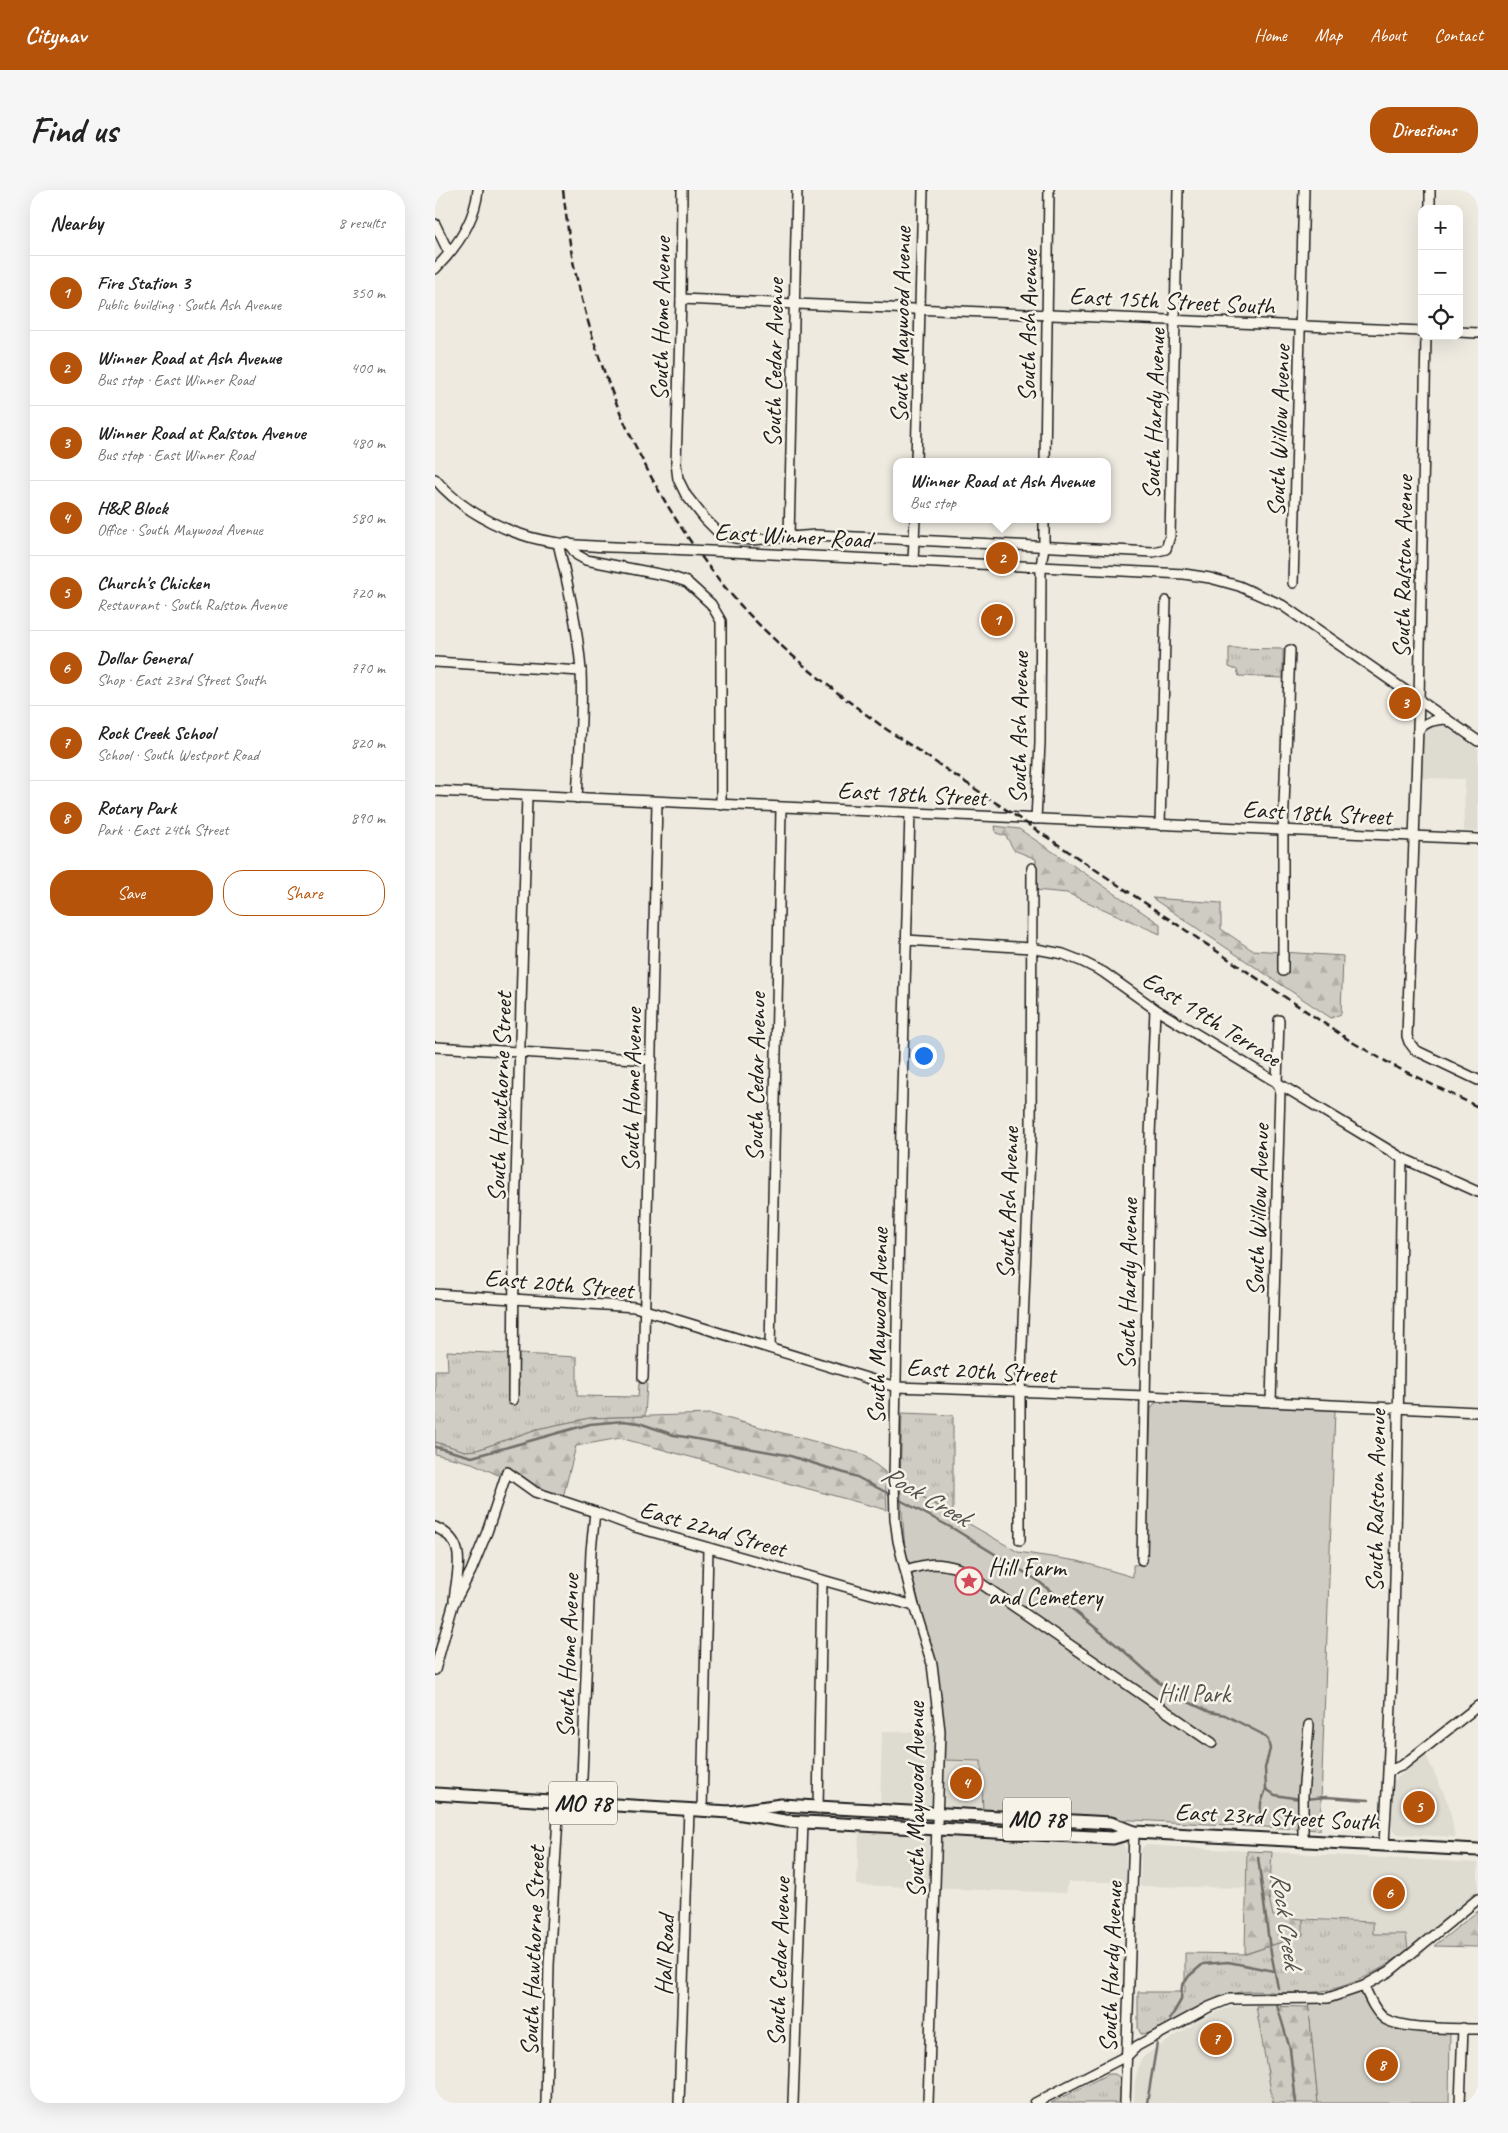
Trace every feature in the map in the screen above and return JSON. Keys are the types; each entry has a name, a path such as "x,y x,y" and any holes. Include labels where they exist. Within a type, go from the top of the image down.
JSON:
{"main road":[{"name":"East 23rd Street South","path":"435,1794 730,1812 803,1822 1113,1838 1134,1832 1478,1850"},
{"name":"East 23rd Street South","path":"730,1812 781,1805 1111,1823 1134,1832"}],"street":[{"path":"435,269 462,235 477,202 478,190"},
{"name":"South Home Avenue","path":"682,190 678,479 691,501 720,534 752,540 816,535 1153,552 1166,549"},
{"name":"South Cedar Avenue","path":"789,538 797,190"},
{"name":"South Maywood Avenue","path":"917,458 923,190"},
{"name":"South Ash Avenue","path":"1045,458 1049,190"},
{"name":"South Hardy Avenue","path":"1166,549 1170,536 1178,190"},
{"name":"South Willow Avenue","path":"1293,583 1304,190"},
{"path":"1430,190 1430,205"},
{"path":"435,224 449,252"},
{"name":"East 15th Street South","path":"681,300 1418,331"},
{"path":"1463,332 1478,333"},
{"name":"South Ralston Avenue","path":"1426,340 1419,700 1408,1039 1415,1050 1478,1080"},
{"name":"East Winner Road","path":"435,480 457,500 476,513 514,532 558,543 1041,566 1184,574 1210,578 1239,586 1282,605 1478,741"},
{"path":"913,561 915,523"},
{"name":"South Ash Avenue","path":"1036,819 1040,743 1041,566 1044,547 1044,523"},
{"path":"558,543 574,612 581,671 577,798"},
{"path":"568,543 577,555 587,560 669,576 687,582 711,604 721,621 721,805"},
{"path":"1160,825 1166,601"},
{"path":"1283,971 1283,831 1291,650"},
{"path":"435,662 581,671"},
{"path":"1418,731 1423,724 1446,718"},
{"name":"East 18th Street","path":"435,791 1478,839"},
{"name":"South Hawthorne Street","path":"513,1400 527,796"},
{"name":"South Home Avenue","path":"643,1378 657,802"},
{"name":"South Cedar Avenue","path":"770,1348 781,808"},
{"name":"South Maywood Avenue","path":"910,814 894,1480 895,1519 915,1606 932,1664 940,1731 928,2103"},
{"name":"South Ash Avenue","path":"1020,1540 1020,1393 1031,1132 1032,868"},
{"name":"East 19th Terrace","path":"906,940 1031,948 1063,954 1081,961 1103,972 1155,1009 1401,1158 1478,1192"},
{"name":"South Hardy Avenue","path":"1142,1560 1150,1136 1155,1009"},
{"name":"South Willow Avenue","path":"1271,1402 1280,1090 1277,1082 1279,1020"},
{"path":"435,1047 652,1060"},
{"name":"South Ralston Avenue","path":"1384,1844 1389,1770 1398,1409 1401,1158"},
{"name":"East 20th Street","path":"435,1294 635,1307 896,1387 1020,1393 1146,1396 1478,1412"},
{"name":"East 22nd Street","path":"453,1605 471,1572 487,1532 507,1472 535,1492 635,1527 915,1606"},
{"name":"South Home Avenue","path":"581,1803 591,1551 595,1512"},
{"path":"435,1527 453,1538 458,1549 453,1605 435,1670"},
{"path":"702,1810 708,1548"},
{"path":"907,1570 927,1563 944,1564 960,1569 1212,1743"},
{"path":"818,1808 822,1580"},
{"path":"1389,1770 1403,1765 1478,1706"},
{"path":"1303,1840 1302,1799 1309,1725"},
{"name":"South Hawthorne Street","path":"546,2103 549,1965 559,1801"},
{"name":"Hall Road","path":"679,2103 689,1809"},
{"name":"South Cedar Avenue","path":"793,2103 803,1822"},
{"name":"South Hardy Avenue","path":"1125,2103 1134,1832"},
{"path":"1035,2103 1127,2056 1137,2046 1209,2007 1229,1999 1328,1998 1365,1986 1390,1971 1414,1953 1478,1899"},
{"path":"1365,1986 1373,2005 1385,2018 1403,2025 1478,2029"},
{"path":"1460,2103 1463,2028"}],"shaded area":[{"path":"1436,725 1444,726 1478,749 1478,831 1464,831 1465,779 1421,778 1422,741 1425,732 1430,727"},
{"path":"882,1731 935,1733 933,1807 928,1809 880,1806"},
{"path":"1426,1755 1449,1805 1455,1837 1399,1834 1393,1831 1391,1825 1393,1781"},
{"path":"943,1760 981,1761 983,1812 954,1811 947,1808 945,1805"},
{"path":"859,1830 1122,1842 1126,1850 1126,1882 1068,1882 1066,1893 857,1885"},
{"path":"1145,1845 1247,1851 1246,1888 1140,1886 1141,1850"},
{"path":"1272,1852 1478,1863 1478,1893 1408,1950 1406,1934 1372,1934 1373,1922 1273,1916 1269,1897"},
{"path":"1235,2006 1256,2006 1273,2103 1134,2103 1135,2082 1140,2061 1146,2055 1197,2022 1219,2011"}],"green space":[{"path":"1229,648 1283,649 1283,678 1239,676 1237,670 1229,667"},
{"path":"995,826 1019,829 1160,924 1160,934 1067,893 1035,890 1036,859 1014,850 1006,836 996,833"},
{"path":"1152,898 1221,903 1221,929 1252,950 1343,956 1341,1014 1331,1018"},
{"path":"447,1351 509,1354 508,1404 517,1404 519,1354 577,1357 577,1396 638,1397 639,1383 647,1383 645,1416 590,1418 537,1429 477,1450 465,1451 435,1442 435,1370 448,1370"},
{"name":"Hill Park","path":"1158,1402 1335,1410 1320,1830 983,1812 981,1761 943,1760 943,1723 939,1683 905,1550 900,1484 1018,1552 1078,1561 1133,1577 1133,1565 1145,1564 1151,1408"},
{"path":"902,1413 953,1415 953,1514 900,1484"},
{"path":"711,1414 862,1454 885,1472 887,1510 620,1438 576,1446 563,1497 538,1487 508,1466 498,1475 472,1463 435,1454 435,1442 465,1451 477,1450 537,1429 590,1418"},
{"path":"1247,1851 1272,1852 1269,1897 1273,1916 1303,1919 1303,1935 1245,1954"},
{"path":"1478,1911 1478,1947 1434,1946"},
{"path":"1303,1919 1373,1922 1373,1934 1406,1934 1408,1950 1368,1976 1340,1987 1309,1993 1249,1991 1225,1995 1204,2004 1153,2033 1141,2034 1138,2028 1138,1992 1185,1992 1185,1953 1246,1954 1302,1935"},
{"path":"1364,1986 1385,2018 1450,2028 1449,2103 1318,2103 1308,1999"},
{"path":"1256,2006 1309,2007 1318,2103 1273,2103"},
{"path":"1108,2074 1115,2074 1122,2079 1121,2103 1051,2103"}],"waterway":[{"name":"Rock Creek","path":"435,1447 472,1457 590,1424 623,1421 639,1423 674,1435 787,1455 857,1477 893,1496"},
{"name":"Rock Creek","path":"898,1499 954,1529 1037,1580 1125,1652 1173,1695 1210,1712 1225,1715 1262,1734 1268,1740 1270,1749 1265,1768 1266,1789 1261,1803 1260,1821"},
{"path":"1266,1789 1275,1795 1300,1799"},
{"path":"1305,1799 1326,1797 1369,1800"},
{"name":"Rock Creek","path":"1258,1857 1269,1942 1278,1988"},
{"path":"1170,2019 1181,2000 1182,1986 1189,1976 1203,1964 1228,1962 1274,1971"},
{"name":"Rock Creek","path":"1277,2005 1290,2049 1296,2103"},
{"path":"1147,2103 1157,2043"}],"railway":[{"path":"563,190 569,237 578,283 588,323 616,402 651,477 672,513 720,581 756,622 798,660 886,729 1352,1042 1392,1065 1478,1107"}],"place":[{"name":"Winner Road at Ash Avenue","path":"1002,558"},
{"name":"Fire Station 3","path":"997,620"},
{"name":"Winner Road at Ralston Avenue","path":"1405,703"},
{"name":"Hill Farm and Cemetery","path":"969,1581"},
{"name":"H&R Block","path":"966,1783"},
{"name":"Church's Chicken","path":"1419,1807"},
{"name":"Dollar General","path":"1389,1893"},
{"name":"Rock Creek School","path":"1216,2039"},
{"name":"Rotary Park","path":"1382,2065"}]}
